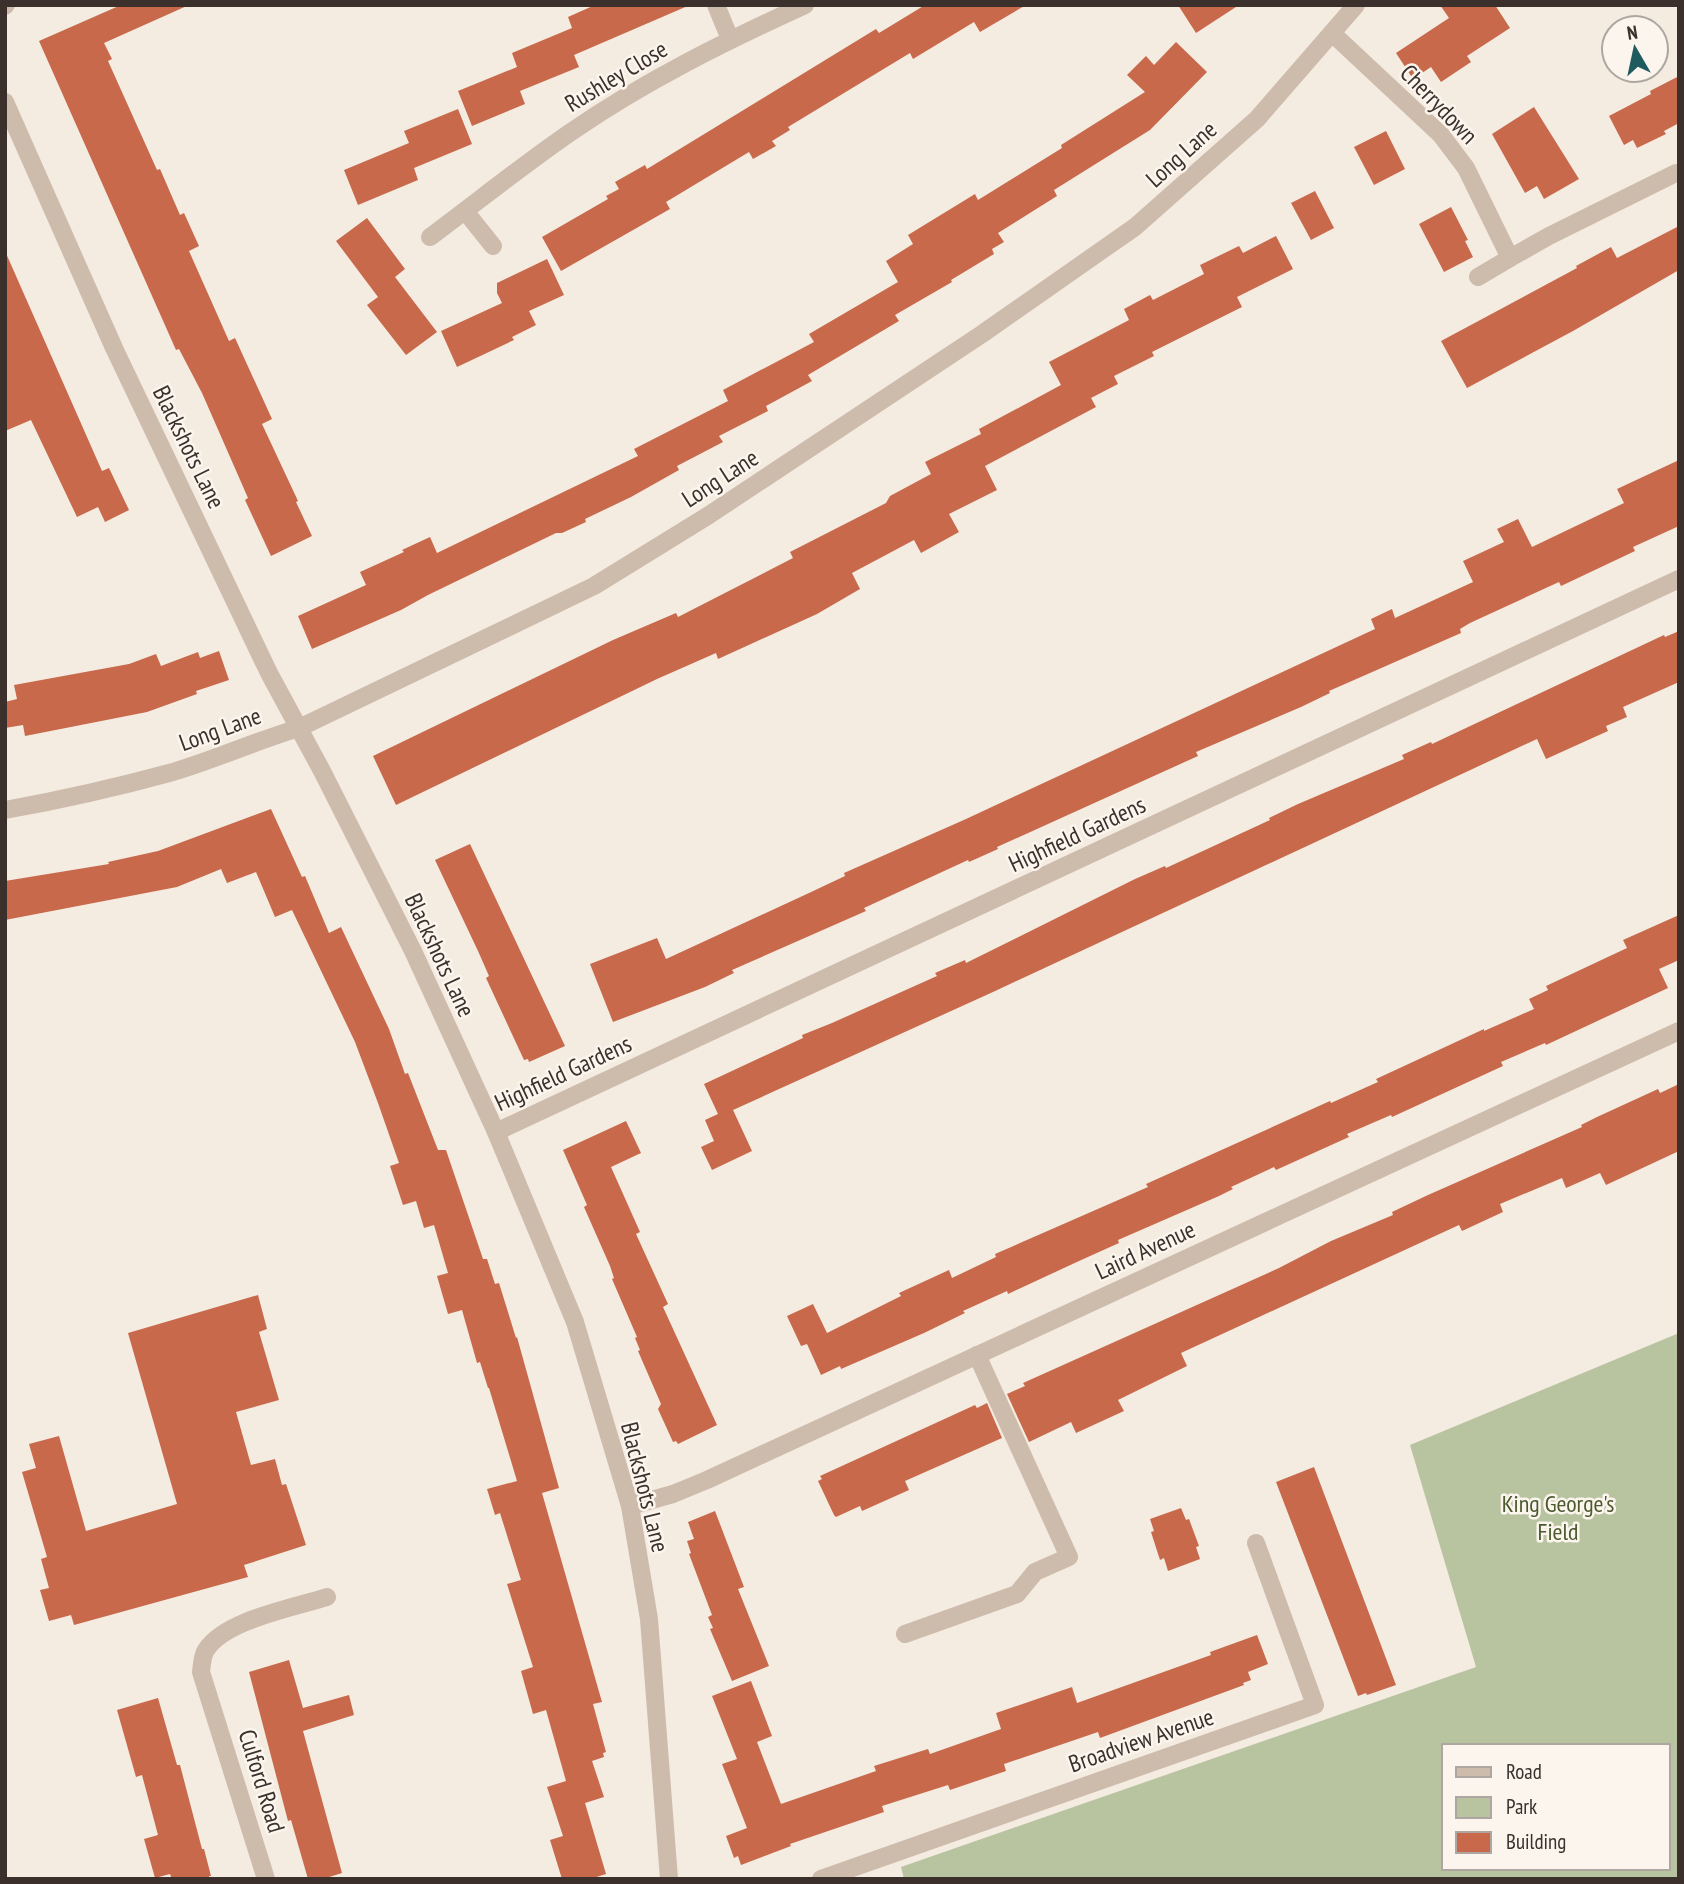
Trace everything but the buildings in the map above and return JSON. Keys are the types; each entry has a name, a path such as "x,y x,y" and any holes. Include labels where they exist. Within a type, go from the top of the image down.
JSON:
{"street":[{"path":"716,5 730,39"},
{"name":"Rushley Close","path":"430,237 571,132 680,65 805,5"},
{"name":"Long Lane","path":"5,810 174,771 299,728 594,586 709,515 905,385 1135,227 1257,119 1356,5"},
{"name":"Cherrydown","path":"1333,34 1441,135 1466,168 1510,258"},
{"name":"Blackshots Lane","path":"5,102 114,348 269,673 412,951 496,1132 575,1322 630,1506 649,1619 670,1879"},
{"path":"1478,277 1549,236 1676,173"},
{"path":"466,211 493,246"},
{"name":"Highfield Gardens","path":"496,1132 1679,579"},
{"name":"Laird Avenue","path":"630,1506 673,1494 707,1480 1679,1031"},
{"path":"905,1634 1017,1594 1035,1572 1069,1558 977,1355"},
{"name":"Broadview Avenue","path":"821,1879 1315,1705 1256,1543"},
{"name":"Culford Road","path":"266,1879 201,1672 204,1652 219,1636 234,1626 327,1597"}],"green space":[{"name":"King George's Field","path":"1679,1333 1679,1879 904,1879 901,1867 1476,1667 1410,1445"}]}
